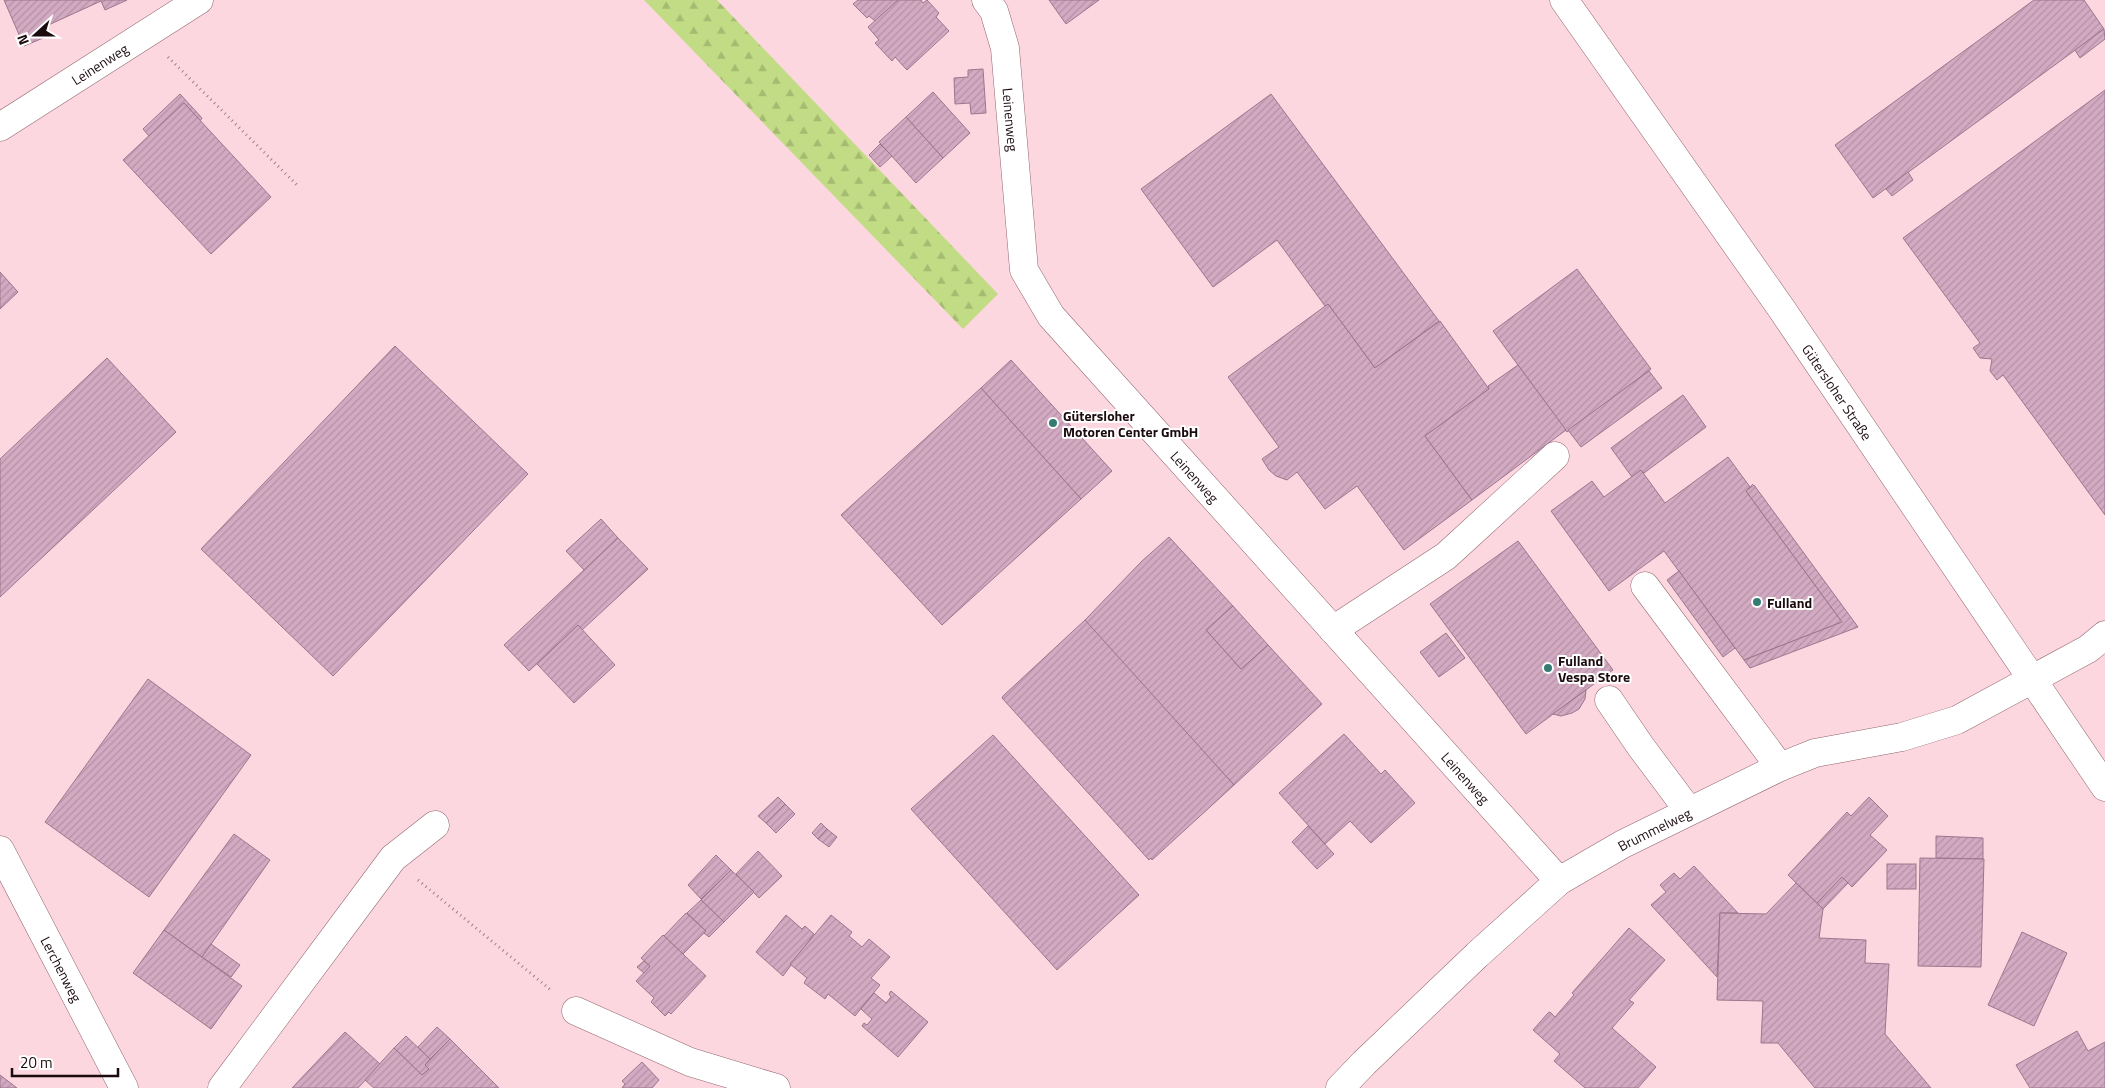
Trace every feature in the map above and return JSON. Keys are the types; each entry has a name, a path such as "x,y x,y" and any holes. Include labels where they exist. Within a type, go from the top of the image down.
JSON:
{"street":[{"name":"Leinenweg","path":"986,0 994,11 1005,48 1024,270 1051,316 1559,881"},
{"name":"Gütersloher Straße","path":"1564,0 1781,308 2105,787"},
{"name":"Leinenweg","path":"0,127 194,1"},
{"path":"1333,630 1446,556 1555,456"},
{"path":"1645,586 1780,767"},
{"name":"Brummelweg","path":"1340,1088 1477,955 1559,881 1623,844 1780,767 1816,753 1902,737 1957,720 2088,649 2105,635"},
{"path":"1609,700 1641,748 1689,811"},
{"path":"222,1088 393,858 435,825"},
{"name":"Lerchenweg","path":"0,850 124,1088"},
{"path":"576,1011 690,1062 776,1088"}],"path":[{"path":"145,33 298,186"},
{"path":"393,858 576,1011"}],"green space":[{"path":"644,0 717,0 998,294 963,329"}],"building":[{"path":"4,0 127,0 105,10 101,1 44,27 48,36 24,46"},
{"path":"858,0 898,0 875,21 869,16 867,18 853,4"},
{"path":"898,0 921,0 923,3 927,0 939,13 936,17 949,31 907,70 895,57 892,61 875,43 879,40 868,27"},
{"path":"1049,0 1099,0 1066,24"},
{"path":"2034,0 2084,0 2104,29 1873,198 1835,145"},
{"path":"2104,29 2105,39 2080,58 2075,50"},
{"path":"983,69 986,113 971,114 970,103 955,104 954,78 968,77 968,70"},
{"path":"2105,90 2105,515 2003,375 1997,380 1990,371 1992,359 1980,358 1973,348 1980,343 1903,238"},
{"path":"933,92 970,133 943,158 906,117"},
{"path":"180,94 202,118 200,121 184,103 149,136 143,129"},
{"path":"1271,94 1439,321 1375,368 1328,304 1325,306 1277,240 1213,287 1141,189"},
{"path":"184,103 271,197 211,254 123,160"},
{"path":"906,117 943,158 916,183 879,142"},
{"path":"880,144 892,156 880,167 869,155"},
{"path":"1908,172 1913,180 1892,196 1886,189"},
{"path":"1577,269 1651,369 1567,432 1493,331"},
{"path":"0,272 18,292 0,309"},
{"path":"1328,304 1375,368 1440,321 1489,389 1425,436 1472,500 1404,550 1357,486 1325,509 1297,472 1287,480 1276,476 1269,470 1262,459 1279,447 1228,377"},
{"path":"395,346 528,474 333,676 201,549"},
{"path":"107,358 176,432 0,597 0,459"},
{"path":"1011,360 1112,471 1081,499 981,388"},
{"path":"1518,365 1566,430 1472,500 1425,436 1489,389 1488,386"},
{"path":"1649,371 1662,388 1581,447 1568,430"},
{"path":"981,388 1081,499 942,625 841,515"},
{"path":"1683,395 1706,427 1644,473 1641,470 1632,477 1611,448"},
{"path":"1728,457 1750,487 1746,491 1842,622 1744,660 1664,551 1609,591 1551,511 1592,481 1604,497 1641,470 1665,503"},
{"path":"1754,485 1858,627 1750,668 1744,660 1842,622 1746,491"},
{"path":"601,519 618,538 584,570 566,551"},
{"path":"1169,537 1233,606 1206,630 1241,669 1268,645 1322,704 1234,785 1085,623 1085,620 1142,561"},
{"path":"618,538 648,569 582,630 578,625 529,671 504,645"},
{"path":"1518,541 1613,670 1526,734 1430,604"},
{"path":"1679,571 1735,648 1723,657 1667,580"},
{"path":"1233,606 1268,645 1241,669 1206,630"},
{"path":"1085,620 1234,785 1152,860 1151,858 1149,860 1002,698"},
{"path":"578,625 615,665 574,703 537,664"},
{"path":"1446,633 1465,658 1439,677 1420,652"},
{"path":"148,679 251,755 149,897 45,822"},
{"path":"1586,690 1585,699 1579,709 1561,716 1553,714"},
{"path":"1344,734 1381,774 1385,770 1415,803 1371,843 1350,821 1325,844 1279,793"},
{"path":"993,735 1139,895 1057,970 911,809"},
{"path":"778,797 785,804 766,823 758,816"},
{"path":"1869,797 1888,816 1870,835 1887,850 1852,887 1842,877 1817,903 1788,875 1847,812 1851,816"},
{"path":"785,804 795,814 776,833 766,823"},
{"path":"821,823 827,829 818,839 812,833"},
{"path":"1308,826 1334,854 1317,869 1292,842"},
{"path":"827,829 837,837 829,847 818,839"},
{"path":"234,834 270,860 202,957 164,930"},
{"path":"1936,836 1983,838 1983,859 1936,858"},
{"path":"758,851 782,876 759,898 736,874"},
{"path":"716,855 731,870 701,899 688,885"},
{"path":"1920,858 1984,859 1981,967 1918,966"},
{"path":"1887,864 1916,864 1916,889 1887,889"},
{"path":"1694,866 1738,913 1720,913 1717,977 1651,905 1666,892 1660,885 1674,873 1680,879"},
{"path":"731,870 754,892 724,922 701,900"},
{"path":"1842,877 1848,883 1823,909 1817,903"},
{"path":"1796,883 1823,909 1819,938 1866,940 1865,963 1889,964 1885,1034 1931,1088 1815,1088 1778,1043 1761,1043 1763,1001 1717,1000 1720,913 1766,914"},
{"path":"701,900 724,922 709,937 704,933 706,931 687,913"},
{"path":"686,913 706,931 683,954 664,936"},
{"path":"786,915 802,929 805,926 814,934 783,976 756,952"},
{"path":"831,915 852,932 849,936 862,947 869,939 890,957 871,978 880,985 855,1016 828,994 825,999 804,983 807,978 790,964"},
{"path":"1629,928 1665,960 1629,1000 1634,1003 1612,1028 1656,1067 1638,1088 1585,1088 1554,1061 1560,1054 1533,1030 1548,1013 1550,1012 1555,1017 1574,995 1572,993"},
{"path":"164,930 242,986 211,1029 133,973"},
{"path":"2022,932 2067,953 2034,1026 1988,1005"},
{"path":"663,935 706,976 671,1014 669,1012 665,1016 651,1002 654,998 636,981 650,966 641,958"},
{"path":"211,944 240,965 231,977 202,957"},
{"path":"644,961 650,966 644,973 637,967"},
{"path":"891,991 928,1022 898,1057 862,1026 864,1023 867,1025 872,1019 861,1009 874,993 886,1003 891,997 889,994"},
{"path":"437,1027 450,1039 430,1059 418,1047"},
{"path":"2077,1031 2088,1051 2105,1042 2105,1088 2030,1088 2016,1065"},
{"path":"345,1032 380,1064 358,1088 292,1088"},
{"path":"406,1036 430,1059 425,1065 429,1069 422,1075 394,1048"},
{"path":"450,1039 499,1088 374,1088 365,1080 394,1048 422,1075 429,1069 425,1065"},
{"path":"642,1062 659,1080 652,1088 622,1088 625,1084 622,1081"},
{"path":"0,1075 17,1088 0,1088"}],"place":[{"name":"Gütersloher Motoren Center GmbH","path":"1053,423"},
{"name":"Fulland","path":"1757,602"},
{"name":"Fulland Vespa Store","path":"1548,668"}]}
